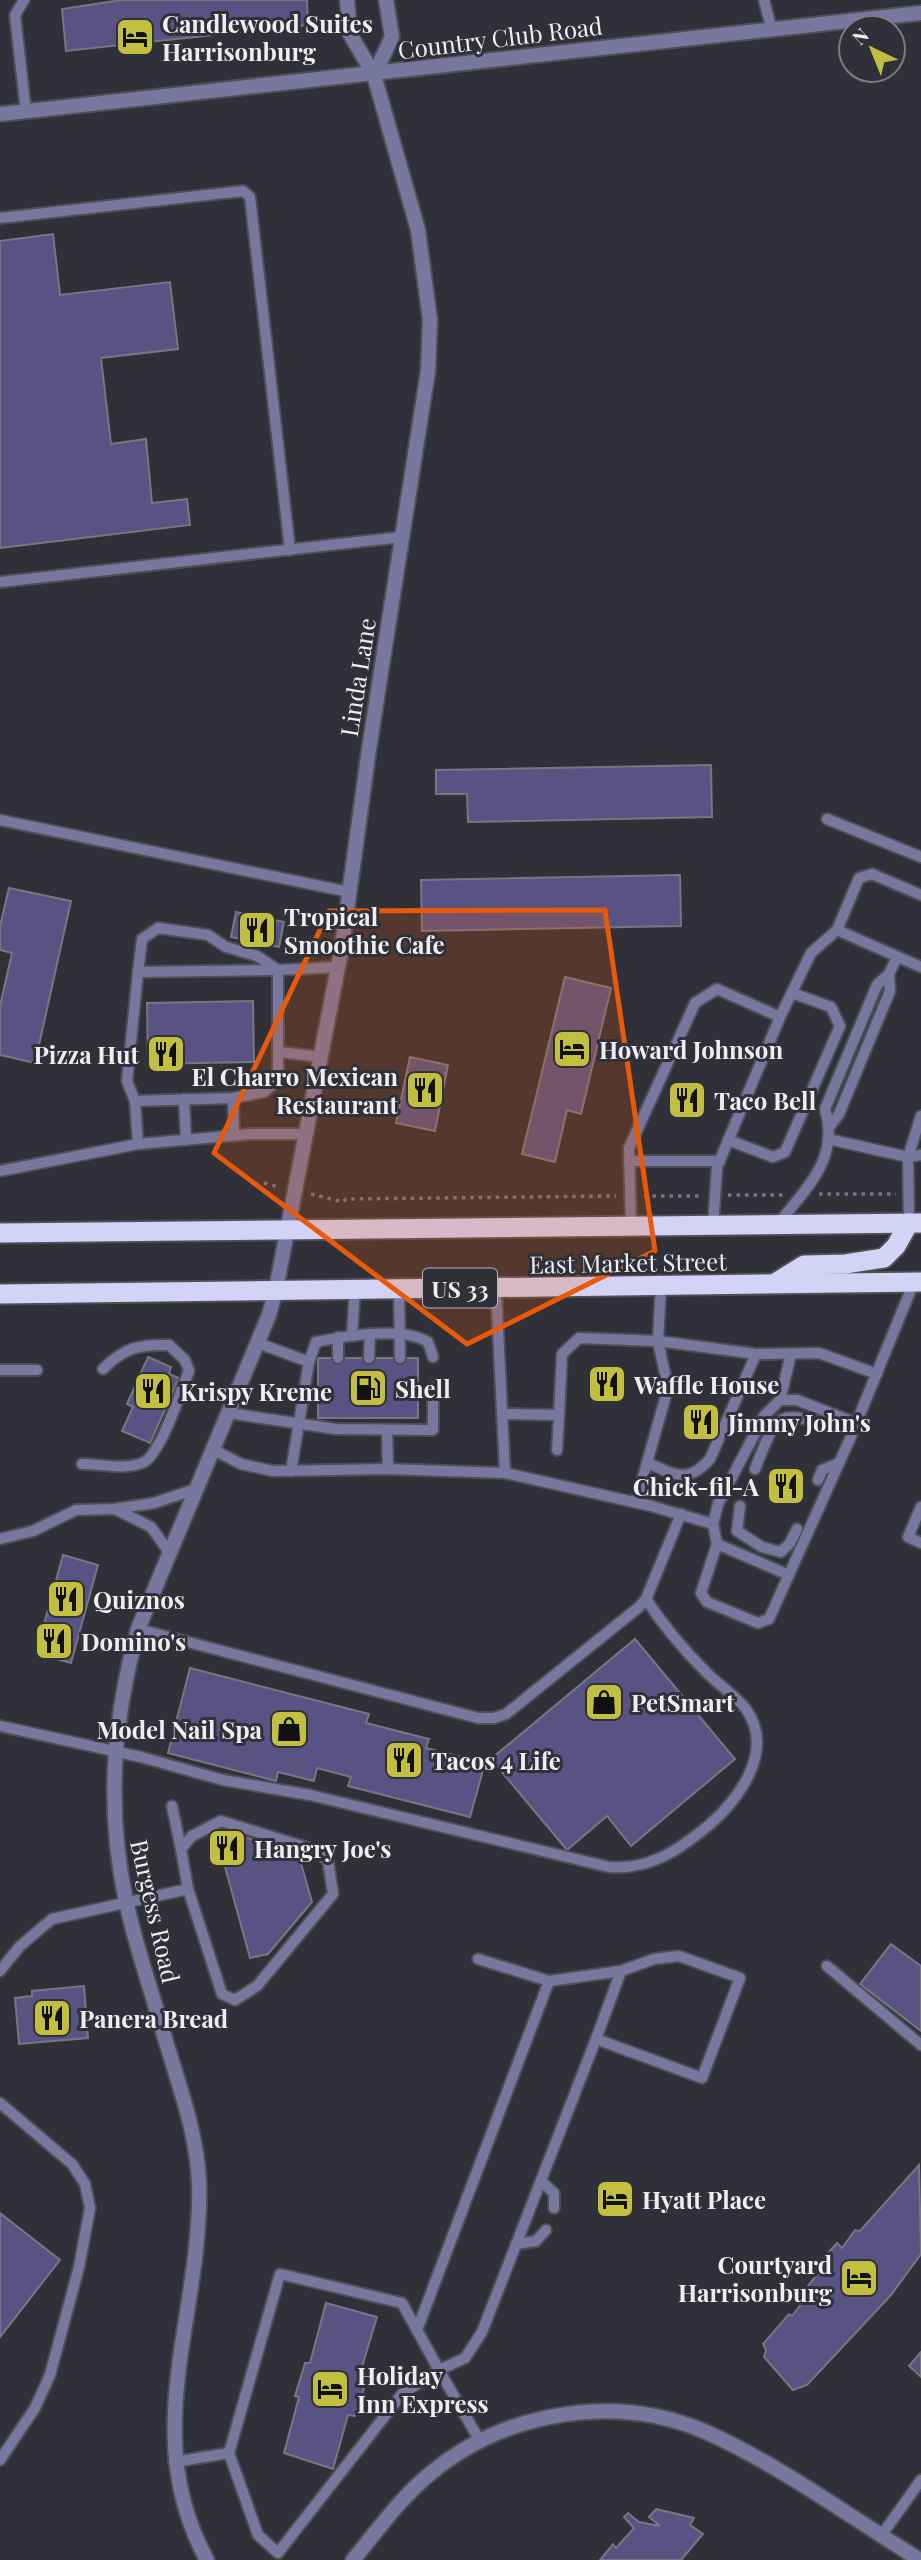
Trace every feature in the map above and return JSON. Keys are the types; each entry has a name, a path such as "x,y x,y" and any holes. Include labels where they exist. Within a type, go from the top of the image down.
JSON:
{"highway":[{"name":"East Market Street","path":"0,1233 915,1223"},
{"path":"775,1284 804,1265 845,1264 884,1258 915,1223"},
{"name":"East Market Street","path":"0,1294 775,1284 919,1278"}],"street":[{"name":"Linda Lane","path":"276,1289 308,1134 338,967 428,371 430,320 418,230 374,75 350,34 347,0"},
{"path":"374,75 392,37 386,0"},
{"name":"Country Club Road","path":"0,114 374,75 771,27 921,13"},
{"name":"Burgess Road","path":"207,2560 184,2510 174,2462 173,2412 197,2229 198,2171 191,2131 126,1901 114,1824 114,1751 125,1676 138,1629 258,1343 276,1289"},
{"path":"354,2560 408,2493 446,2461 480,2441 520,2424 561,2415 610,2412 665,2419 704,2431 736,2447 920,2560"}],"lane":[{"path":"24,0 15,15 26,112"},
{"path":"764,0 771,27"},
{"path":"0,218 243,191 250,197 290,550"},
{"path":"0,582 402,537"},
{"path":"827,819 921,858"},
{"path":"0,820 349,891"},
{"path":"713,1226 720,1161 780,1017 811,953 837,930 859,878 872,874 921,895"},
{"path":"138,1144 135,1101 127,1081 142,939 158,928 208,935 226,947 257,956 278,970"},
{"path":"837,930 921,967"},
{"path":"777,1225 821,1169 830,1126 825,1109 877,985 890,974 897,957"},
{"path":"138,972 338,967"},
{"path":"135,1101 233,1098 264,1092 278,1080 278,970"},
{"path":"631,1226 629,1148 695,1003 717,989 780,1017"},
{"path":"729,1140 773,1157 785,1152 839,1026 831,1007 792,993"},
{"path":"279,1052 322,1057"},
{"path":"233,1098 234,1135"},
{"path":"184,1099 186,1140"},
{"path":"915,1223 921,1116"},
{"path":"0,1171 138,1144 234,1135 308,1134"},
{"path":"828,1139 917,1155"},
{"path":"629,1161 720,1161"},
{"path":"791,1354 780,1400 764,1416 718,1504 713,1524 717,1544 703,1578 701,1593 707,1602 758,1623 769,1619 839,1463 852,1422 877,1374 919,1278"},
{"path":"636,1502 668,1388 658,1341 661,1285"},
{"path":"352,1336 355,1288"},
{"path":"496,1288 505,1473"},
{"path":"400,1289 400,1358"},
{"path":"369,1358 370,1335"},
{"path":"291,1471 309,1362 316,1342 338,1337 400,1335 428,1342 433,1357"},
{"path":"338,1337 338,1358"},
{"path":"557,1450 562,1354 579,1338 658,1341 757,1354 818,1353 877,1374"},
{"path":"258,1343 309,1362"},
{"path":"82,1464 131,1466 145,1463 156,1451 189,1371 178,1352 169,1345 131,1347 103,1369"},
{"path":"648,1463 680,1476 699,1472 710,1459 757,1354"},
{"path":"0,1370 37,1370"},
{"path":"228,1413 299,1425 367,1424 387,1430 433,1430 433,1388"},
{"path":"780,1400 797,1400 852,1422"},
{"path":"502,1414 559,1415"},
{"path":"755,1469 770,1432 781,1419 797,1415 833,1428 852,1422"},
{"path":"401,1418 401,1430"},
{"path":"387,1430 388,1469"},
{"path":"212,1449 250,1467 291,1471 388,1469 505,1473 636,1502 713,1524"},
{"path":"818,1480 822,1470 839,1463"},
{"path":"0,1539 33,1531 76,1510 114,1509 155,1503 196,1489"},
{"path":"740,1506 737,1531 762,1547 781,1552 790,1543 796,1529"},
{"path":"921,1507 908,1537 921,1543"},
{"path":"114,1509 152,1527 169,1552"},
{"path":"138,1629 486,1719 506,1714 646,1599 681,1514"},
{"path":"717,1544 789,1575"},
{"path":"0,1726 114,1751 223,1780 310,1795 609,1867 648,1863 682,1846 725,1809 741,1790 756,1758 757,1744 745,1708 680,1646 646,1599"},
{"path":"172,1806 188,1889 222,1994 235,2000 257,1986 333,1894 328,1861 315,1850 221,1821 192,1836 181,1849"},
{"path":"0,1971 20,1946 52,1919 188,1889"},
{"path":"478,1959 549,1981 621,1971 654,1959 679,1956 740,1978 702,2078 596,2039"},
{"path":"827,1966 921,2045"},
{"path":"480,2441 439,2371 402,2303 280,2274 229,2454 258,2535 278,2553 402,2394 439,2371 465,2358 482,2332 621,1971"},
{"path":"417,2330 549,1981"},
{"path":"0,2104 72,2164 85,2184 90,2208 79,2267 50,2375 35,2408 0,2460"},
{"path":"541,2181 555,2193 554,2208"},
{"path":"516,2244 536,2241 546,2230"},
{"path":"174,2462 229,2454"},
{"path":"881,2536 921,2480"}],"path":[{"path":"813,1194 883,1194"},
{"path":"728,1195 788,1195"},
{"path":"343,1202 346,1199 615,1196"},
{"path":"648,1196 698,1196"}],"highlighted area":[{"path":"605,910 655,1251 467,1344 214,1153 329,911"}],"building":[{"name":"Candlewood Suites Harrisonburg","path":"121,0 307,0 308,25 66,51 62,9"},
{"path":"53,234 60,295 170,282 178,349 101,358 111,444 146,439 152,503 187,499 190,525 0,548 0,241"},
{"path":"711,765 712,817 468,822 467,794 436,794 436,770"},
{"path":"680,875 681,926 422,931 421,880"},
{"path":"9,888 71,901 35,1063 0,1055 0,1006 12,953 0,950 0,926"},
{"name":"Tropical Smoothie Cafe","path":"236,912 284,922 279,947 231,937"},
{"name":"Howard Johnson","path":"565,977 611,988 581,1114 567,1110 555,1162 522,1154"},
{"path":"253,1001 254,1062 148,1064 147,1003"},
{"path":"410,1057 448,1065 435,1131 396,1123"},
{"name":"Krispy Kreme","path":"148,1357 171,1367 169,1374 179,1378 150,1443 122,1431 133,1407 127,1404"},
{"name":"Shell","path":"318,1358 418,1358 418,1418 318,1418"},
{"path":"63,1555 98,1565 71,1663 36,1653"},
{"path":"635,1639 735,1759 631,1846 607,1816 567,1850 491,1759"},
{"path":"190,1668 369,1714 366,1723 429,1739 426,1748 485,1763 470,1817 348,1786 351,1777 317,1768 314,1781 278,1772 276,1781 168,1753"},
{"path":"248,1838 299,1856 312,1902 268,1954 250,1958 219,1845"},
{"path":"891,1944 921,1966 921,2031 860,1984"},
{"name":"Panera Bread","path":"84,1986 88,2038 19,2044 15,1998 32,1996 32,1991"},
{"name":"Courtyard Harrisonburg","path":"919,2165 921,2254 891,2295 807,2385 793,2390 764,2357 766,2350 763,2344 789,2314 792,2316 811,2291 807,2287 821,2270 817,2265 837,2243 842,2248 855,2230 860,2231"},
{"path":"0,2213 60,2260 0,2337"},
{"name":"Holiday Inn Express","path":"326,2303 377,2317 358,2380 366,2382 355,2416 348,2415 333,2469 284,2453 299,2397 295,2396 305,2363 310,2363"},
{"path":"921,2352 921,2377 909,2366"},
{"path":"656,2509 694,2518 690,2525 703,2534 681,2560 600,2560 613,2544 616,2548 634,2528 624,2517 628,2513 639,2522 660,2526 649,2517"}],"place":[{"name":"Candlewood Suites Harrisonburg","path":"135,37"},
{"name":"Tropical Smoothie Cafe","path":"257,930"},
{"name":"Howard Johnson","path":"572,1049"},
{"name":"Pizza Hut","path":"166,1054"},
{"name":"El Charro Mexican Restaurant","path":"425,1090"},
{"name":"Taco Bell","path":"687,1100"},
{"name":"Waffle House","path":"607,1384"},
{"name":"Shell","path":"368,1388"},
{"name":"Krispy Kreme","path":"153,1391"},
{"name":"Jimmy John's","path":"701,1422"},
{"name":"Chick-fil-A","path":"786,1486"},
{"name":"Quiznos","path":"66,1599"},
{"name":"Domino's","path":"54,1641"},
{"name":"PetSmart","path":"604,1702"},
{"name":"Model Nail Spa","path":"289,1729"},
{"name":"Tacos 4 Life","path":"404,1760"},
{"name":"Hangry Joe's","path":"227,1848"},
{"name":"Panera Bread","path":"52,2018"},
{"name":"Hyatt Place","path":"615,2199"},
{"name":"Courtyard Harrisonburg","path":"859,2278"},
{"name":"Holiday Inn Express","path":"330,2389"}]}
